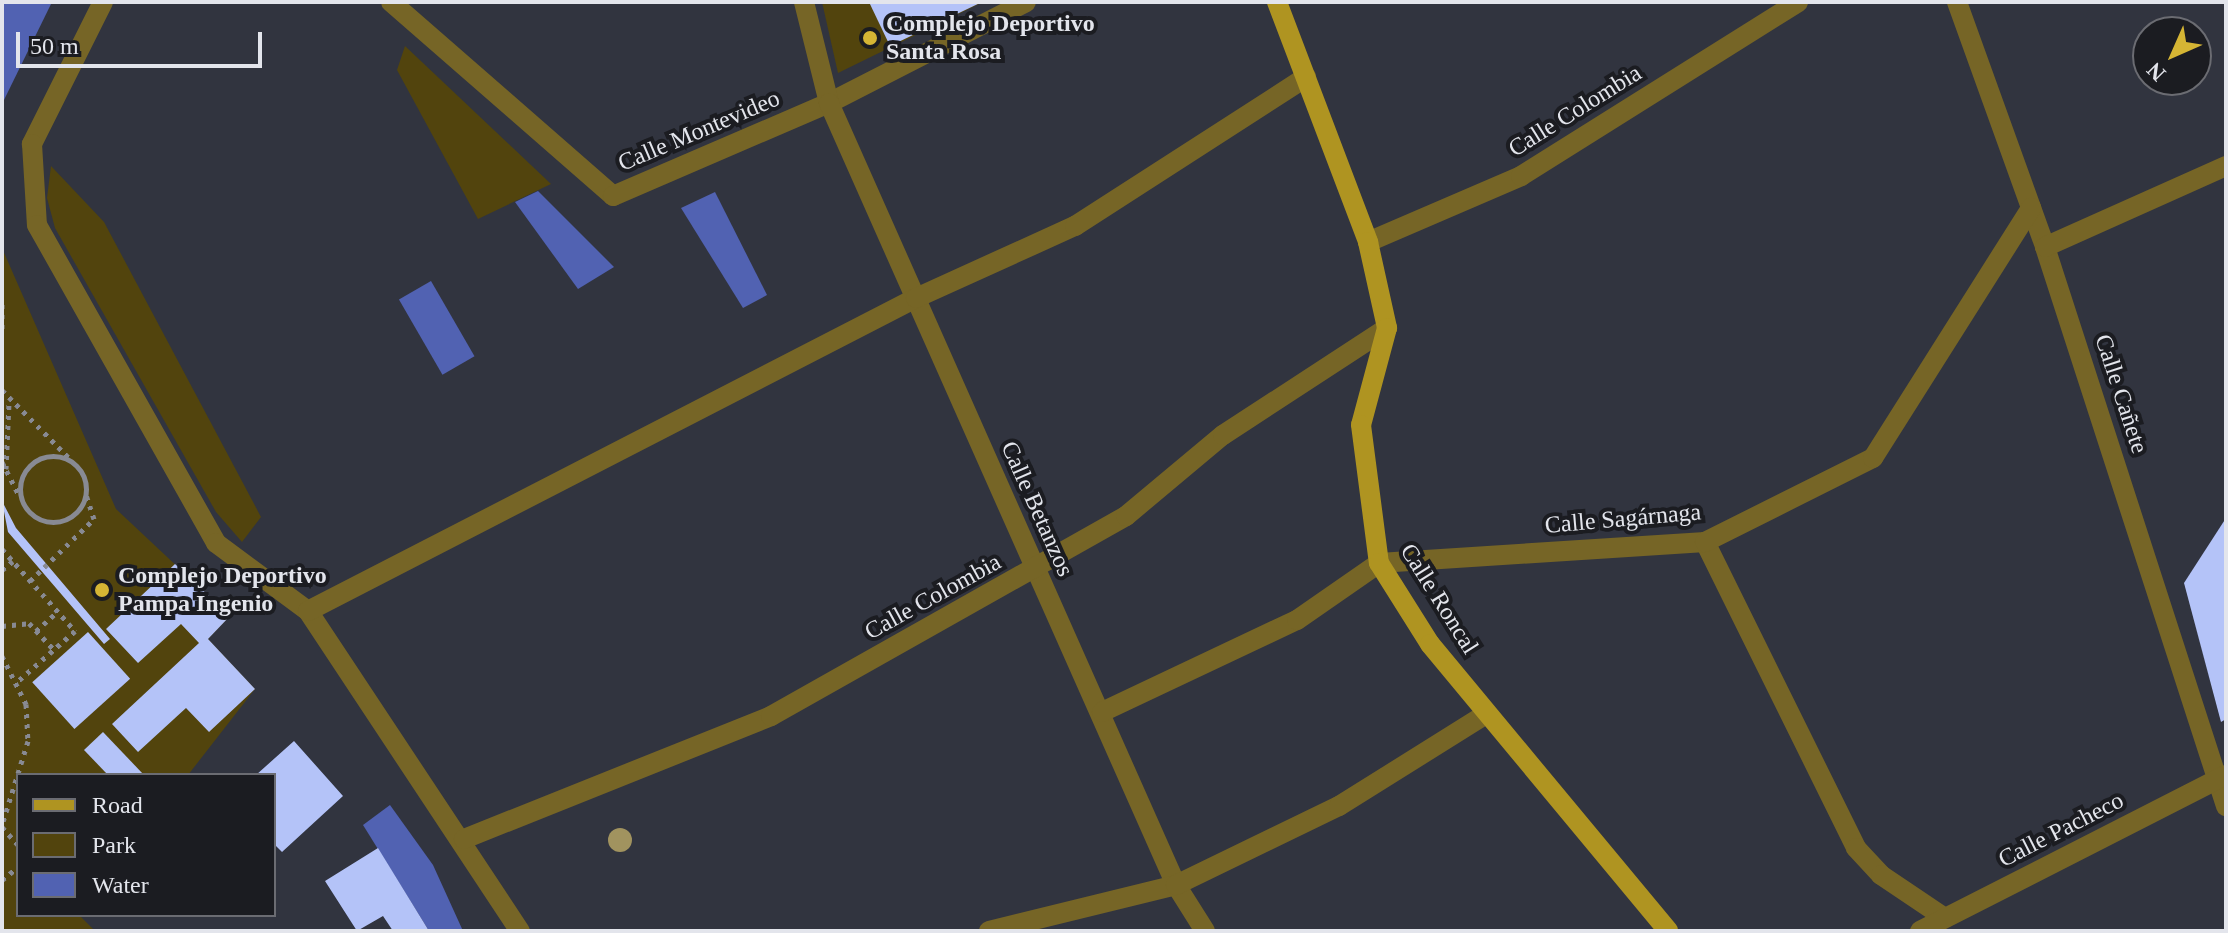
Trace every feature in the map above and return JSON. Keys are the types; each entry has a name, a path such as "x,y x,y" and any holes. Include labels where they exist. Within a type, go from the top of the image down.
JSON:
{"main road":[{"name":"Calle Roncal","path":"1277,2 1368,242 1387,328 1361,425 1379,563 1430,644 1668,931"}],"street":[{"path":"103,2 32,144 37,225 216,543 308,611 464,839 520,931"},
{"name":"Calle Montevideo","path":"391,2 613,196 829,103 1026,2"},
{"name":"Calle Betanzos","path":"804,2 829,103 1102,712 1176,885 1205,931"},
{"name":"Calle Colombia","path":"1368,242 1521,176 1798,2"},
{"name":"Calle Cañete","path":"1957,2 2045,247 2224,777 2226,806"},
{"path":"308,611 916,298 1075,226 1306,77"},
{"path":"2045,247 2226,166"},
{"name":"Calle Sagárnaga","path":"1379,563 1705,542 1873,458 2031,208"},
{"name":"Calle Colombia","path":"464,839 771,716 1036,570 1126,516 1223,435 1387,328"},
{"path":"1705,542 1856,848 1881,875 1945,918"},
{"path":"1102,712 1297,620 1379,563"},
{"path":"989,931 1176,885 1339,806 1486,714"},
{"name":"Calle Pacheco","path":"1920,931 2224,777"}],"path":[{"path":"2,304 2,331"},
{"path":"2,390 9,401 41,426 75,465 94,519 30,581"},
{"path":"6,469 9,401"},
{"path":"21,499 22,478 35,462 56,456 75,465"},
{"path":"2,462 21,499 34,516 56,522 75,513 86,494"},
{"path":"2,549 75,631 18,681"},
{"path":"2,570 13,561"},
{"path":"36,631 57,612"},
{"path":"2,626 29,623 54,650"},
{"path":"2,656 18,681 26,704 28,741 18,773"},
{"path":"16,780 2,826 16,843"}],"green space":[{"name":"Complejo Deportivo Santa Rosa","path":"822,2 983,2 838,73"},
{"path":"405,46 551,184 478,219 397,70"},
{"path":"51,166 104,222 261,517 242,542 216,512 55,228 47,198"},
{"name":"Complejo Deportivo Pampa Ingenio","path":"2,248 116,509 230,616 208,639 255,689 190,773 16,773 16,917 81,917 95,931 2,931"}],"water":[{"path":"4,2 52,2 3,102 2,6"},
{"path":"538,191 614,267 578,289 515,202"},
{"path":"715,192 767,295 743,308 681,208"},
{"path":"431,281 474,356 442,375 399,300"},
{"path":"390,805 433,865 463,931 429,931 363,825"}],"building":[{"path":"869,2 982,2 890,46"},
{"path":"2,501 16,528 110,639 104,644 8,532"},
{"path":"2226,518 2226,719 2221,722 2184,583"},
{"path":"175,564 230,616 208,639 255,689 209,732 186,708 138,752 112,724 199,643 181,624 138,663 106,629"},
{"path":"88,632 130,679 74,729 32,682"},
{"path":"103,732 142,773 106,773 84,750"},
{"path":"294,741 343,796 282,852 276,846 276,773 258,773"},
{"path":"378,848 429,931 393,931 383,916 357,931 325,881"}],"place":[{"name":"Complejo Deportivo Santa Rosa","path":"870,38"},
{"name":"Complejo Deportivo Pampa Ingenio","path":"102,590"}]}
